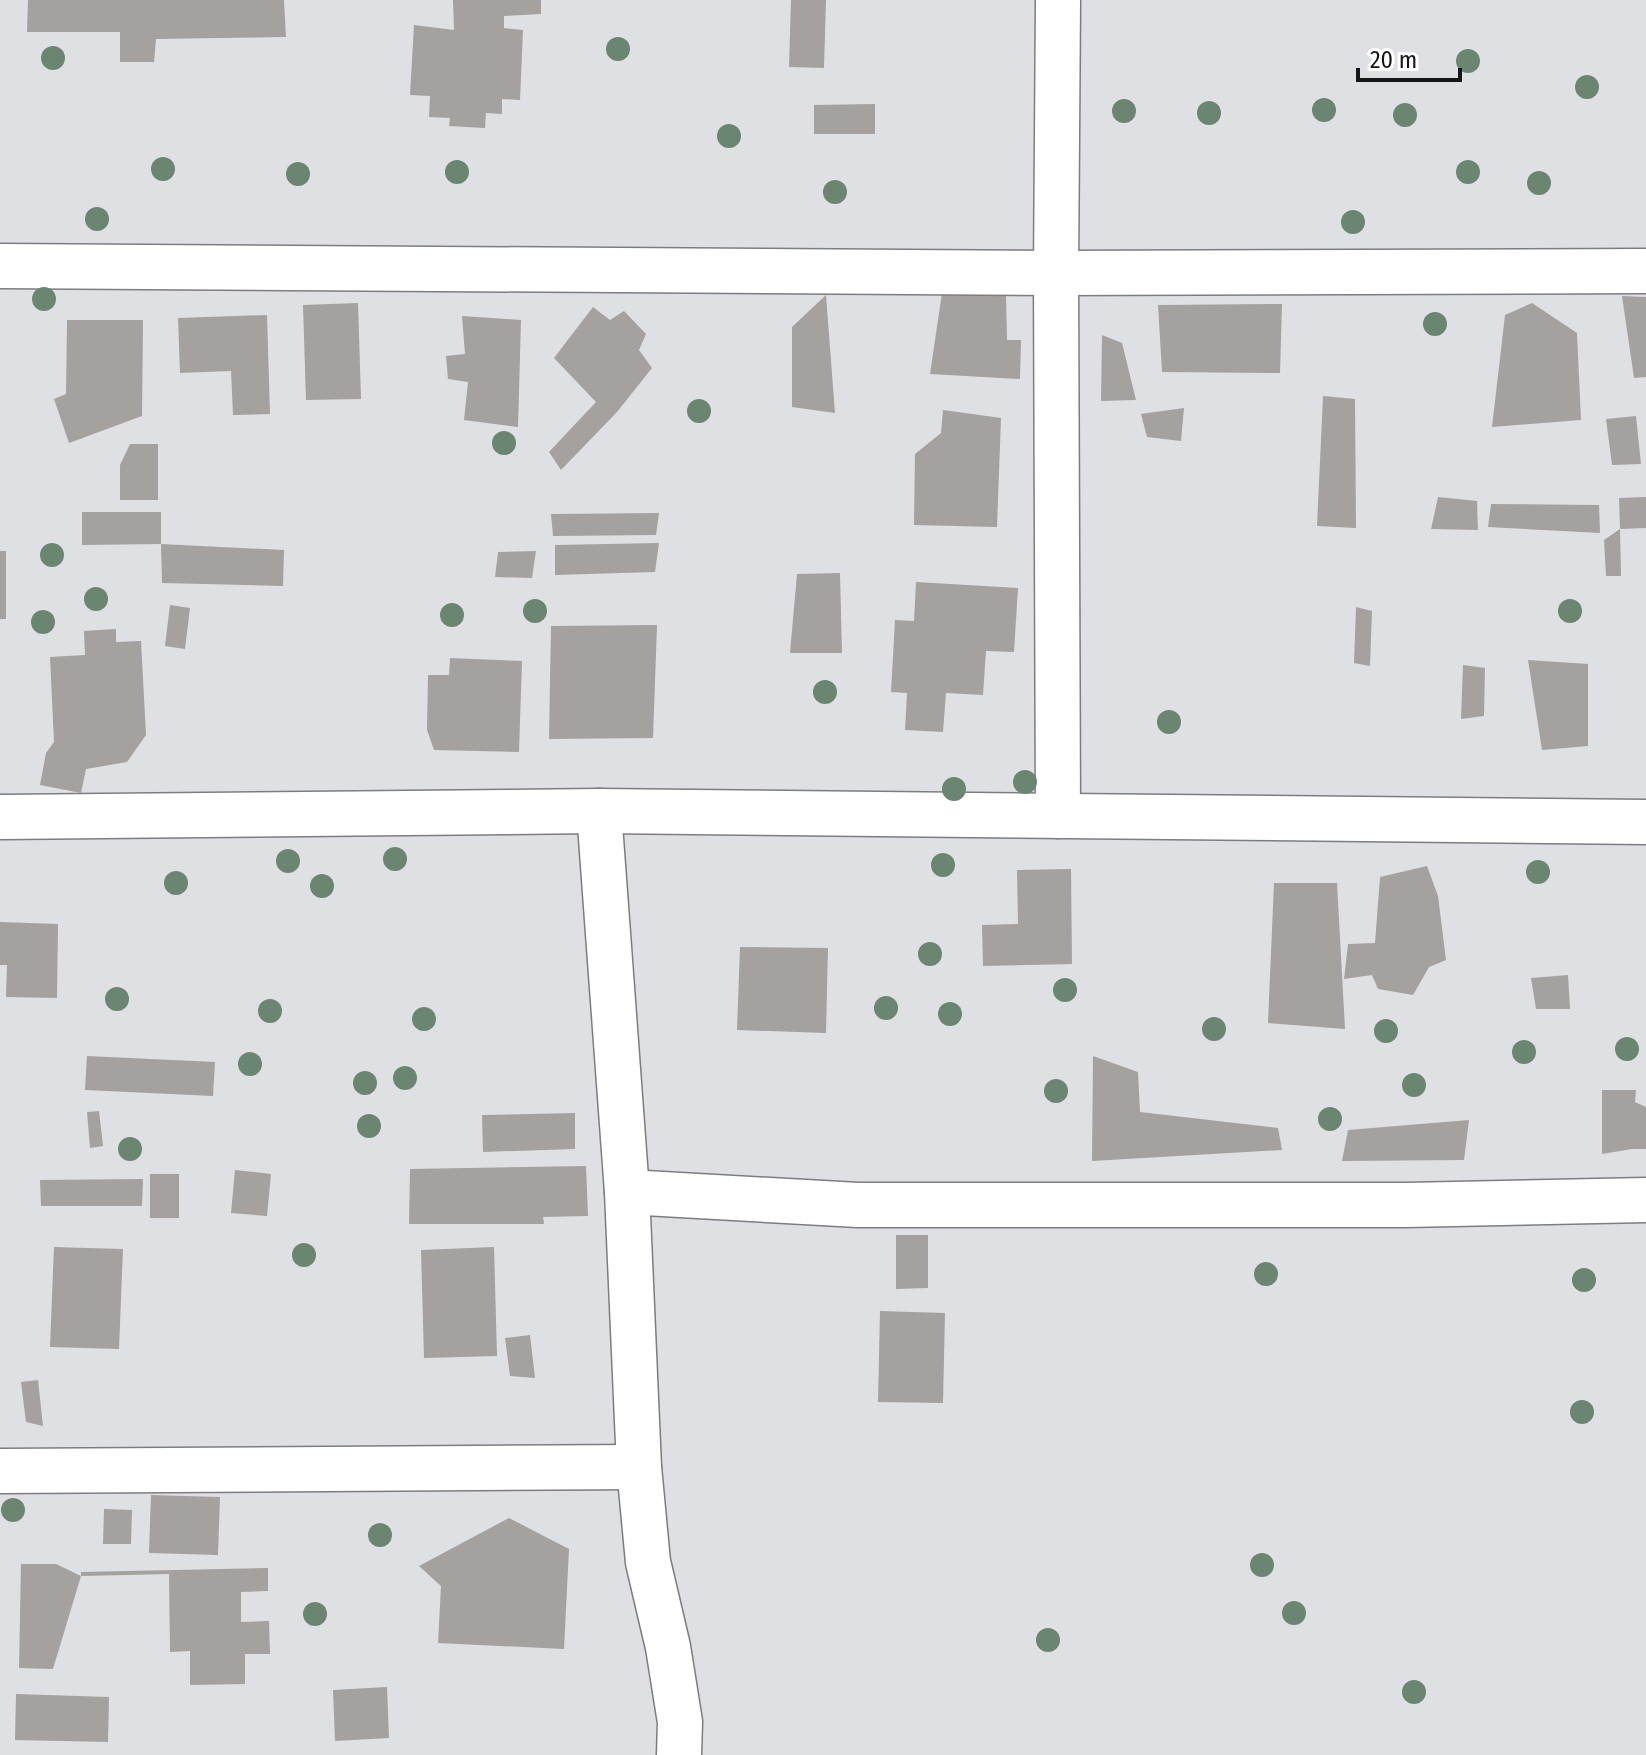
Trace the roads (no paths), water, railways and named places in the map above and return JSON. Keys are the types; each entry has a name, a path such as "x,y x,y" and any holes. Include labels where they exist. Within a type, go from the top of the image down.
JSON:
{"street":[{"path":"1058,0 1058,816"},
{"path":"0,266 1056,273 1646,271"},
{"path":"599,811 627,1192 639,1467 648,1562 668,1647 680,1722 679,1755"},
{"path":"0,817 599,811 1646,822"},
{"path":"627,1192 858,1205 1406,1205 1646,1200"},
{"path":"0,1471 639,1467"}]}
